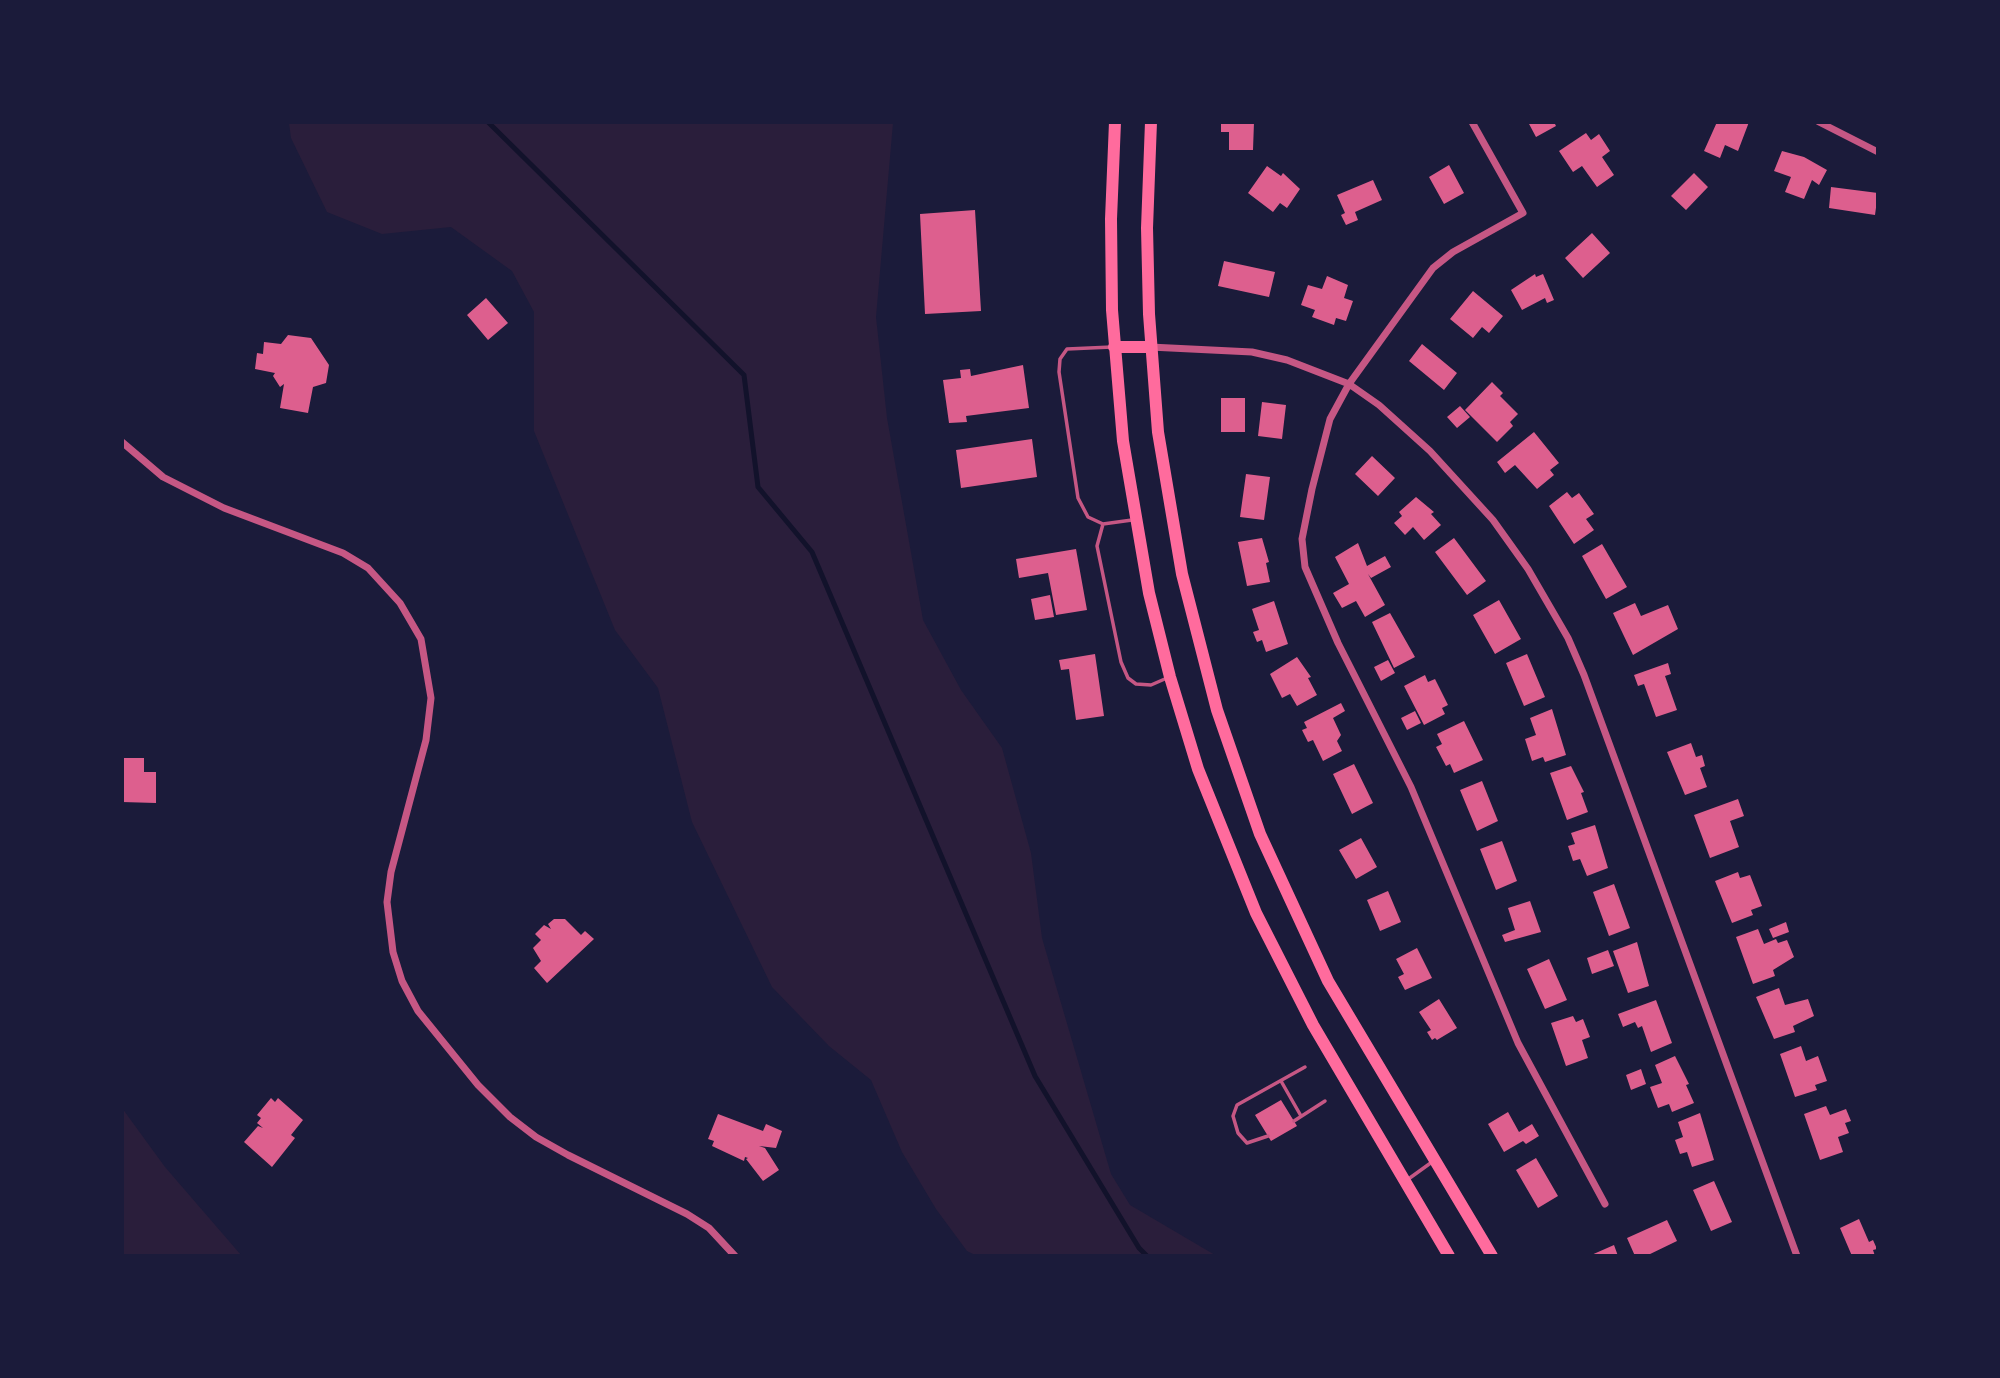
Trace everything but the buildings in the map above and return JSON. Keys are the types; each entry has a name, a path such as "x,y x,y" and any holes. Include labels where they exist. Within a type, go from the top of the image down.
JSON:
{"highway":[{"path":"1115,122 1111,219 1114,347 1135,519 1149,593 1170,677 1198,769 1256,914 1313,1025 1450,1255"},
{"path":"1151,122 1147,228 1150,347 1174,535 1202,661 1220,721 1260,834 1322,969 1492,1255"},
{"path":"1114,347 1150,347"}],"street":[{"path":"1472,122 1523,213 1453,252 1433,268 1349,384 1330,419 1312,489 1302,539 1305,567 1332,631 1411,787 1518,1043 1605,1204"},
{"path":"1819,122 1878,152"},
{"path":"1150,347 1252,352 1287,360 1349,384 1405,426 1493,520 1534,578 1568,638 1797,1255"},
{"path":"122,442 163,477 212,502 343,553 368,568 400,603 421,639 431,698 426,740 391,872 387,902 393,952 402,982 418,1011 478,1085 510,1117 536,1137 568,1155 687,1214 709,1228 735,1255"}],"lane":[{"path":"1114,347 1067,349 1060,359 1059,372 1078,498 1088,517 1102,524 1135,519"},
{"path":"1102,524 1097,546 1121,663 1128,678 1136,684 1151,685 1170,677"},
{"path":"1268,1136 1247,1143 1238,1133 1233,1116 1237,1105 1305,1067"},
{"path":"1281,1081 1301,1116"},
{"path":"1294,1121 1325,1101"},
{"path":"1405,1181 1435,1160"}],"shaded area":[{"path":"289,123 893,123 876,317 887,418 923,620 961,690 1002,748 1031,853 1042,938 1111,1174 1130,1205 1215,1255 977,1256 967,1251 936,1209 902,1152 871,1080 829,1046 772,987 692,822 658,688 615,630 534,431 534,312 512,271 451,227 382,234 327,212 291,138"},
{"path":"122,1108 165,1167 241,1255 123,1255"}],"waterway":[{"path":"488,122 744,375 758,487 812,552 1035,1076 1139,1248 1147,1256"}]}
